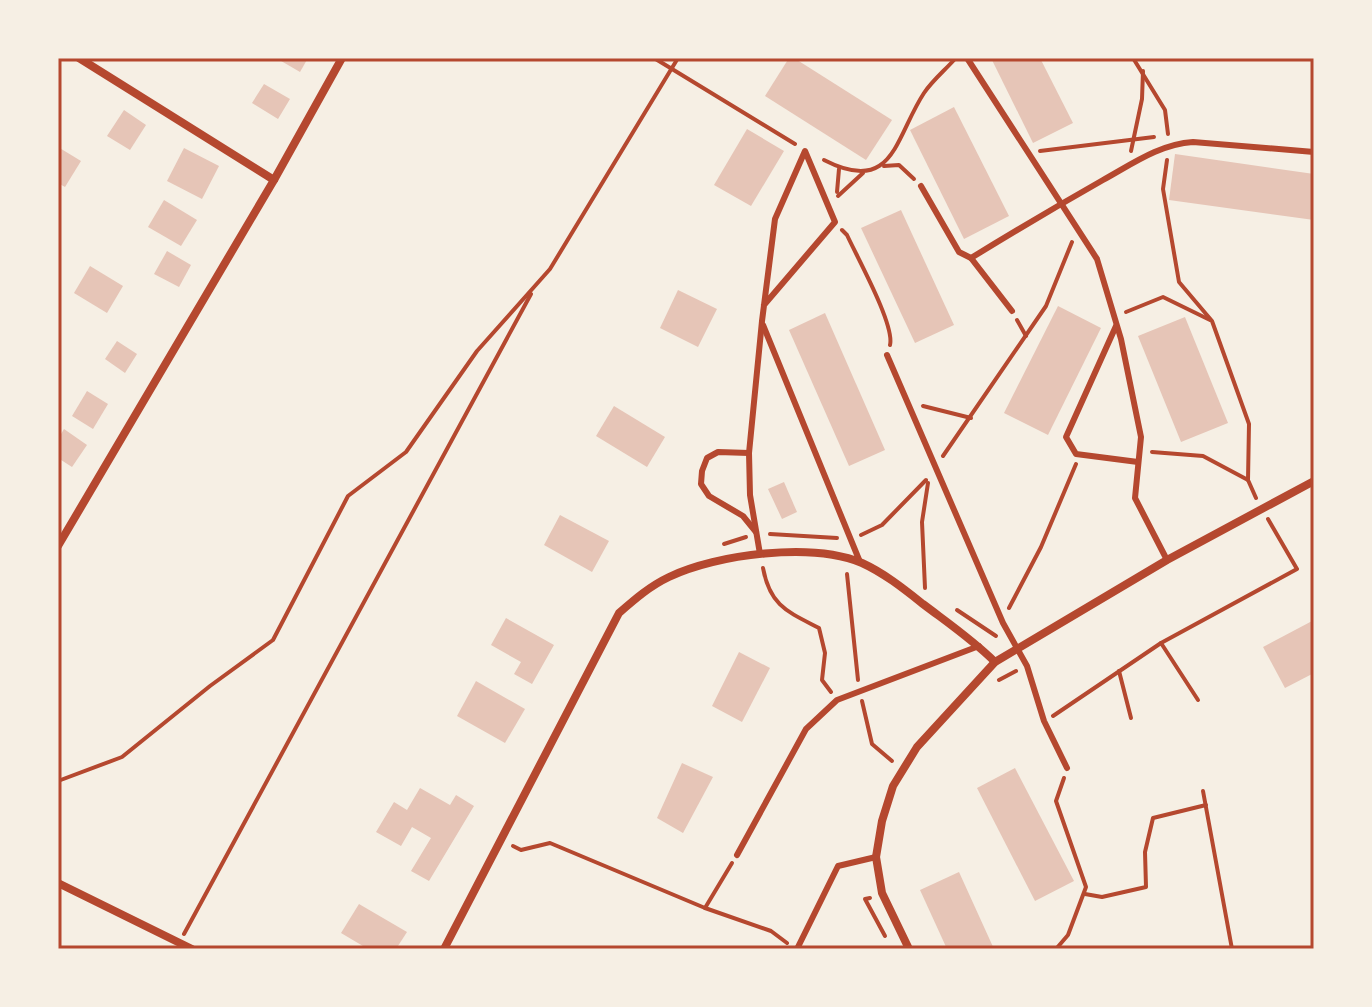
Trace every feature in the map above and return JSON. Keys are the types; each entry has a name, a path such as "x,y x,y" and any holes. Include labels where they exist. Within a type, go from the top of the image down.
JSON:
{"street":[{"path":"79,58 274,180"},
{"path":"58,546 274,180 342,58"},
{"path":"909,949 882,893 876,857 882,821 893,786 917,747 995,662 1167,560 1314,481"},
{"path":"444,949 619,613 642,593 671,576 724,560 760,554 810,552 860,562 886,576 979,646 995,662"},
{"path":"58,883 192,949"}],"lane":[{"path":"967,58 1097,259 1117,325 1141,437 1135,498 1167,560"},
{"path":"971,258 1062,203 1172,145 1193,142 1314,152"},
{"path":"764,305 835,222 805,151"},
{"path":"760,554 750,495 749,453 762,321 775,219 805,151"},
{"path":"921,186 959,252 971,258 1012,311"},
{"path":"762,321 860,562"},
{"path":"1117,325 1066,437 1076,454 1138,462"},
{"path":"887,355 1010,634 1014,651 1027,666 1044,721 1067,768"},
{"path":"749,453 718,452 707,458 701,484 709,496 743,516 757,533"},
{"path":"737,855 806,729 837,700 979,646"},
{"path":"796,949 838,866 876,857"}],"path":[{"path":"654,58 805,151 839,168 863,173"},
{"path":"58,781 122,757 273,640 348,496 406,452 477,351 550,269 678,58"},
{"path":"881,166 903,138 924,94 955,58"},
{"path":"1044,721 1161,643 1297,569 1248,480 1249,424 1212,321 1179,282 1163,189 1172,145 1165,110 1133,58"},
{"path":"1119,172 1134,141 1142,99 1143,71"},
{"path":"1026,153 1134,141 1168,134"},
{"path":"837,198 863,173 881,166 899,165 921,186"},
{"path":"835,222 847,235 886,319 892,337 887,355"},
{"path":"935,467 1046,306 1078,229"},
{"path":"179,943 535,287"},
{"path":"1114,316 1163,297 1212,321"},
{"path":"908,401 971,418"},
{"path":"1139,452 1203,456 1248,480"},
{"path":"1003,623 1041,547 1081,454"},
{"path":"716,547 757,533 851,539 882,525 929,477 922,522 925,588 912,580"},
{"path":"760,554 765,577 780,608 819,628 825,653 822,680 837,700"},
{"path":"846,559 860,691 872,744 903,770"},
{"path":"951,606 1003,641 1010,634"},
{"path":"1161,643 1198,700"},
{"path":"990,684 1021,669 1014,651"},
{"path":"1119,671 1131,718"},
{"path":"1056,949 1068,935 1086,887 1056,801 1067,768"},
{"path":"1203,791 1232,949"},
{"path":"1084,894 1102,897 1146,887 1145,852 1153,818 1206,805"},
{"path":"501,840 521,850 550,843 705,908 771,931 796,949"},
{"path":"705,908 737,855"},
{"path":"882,893 865,899 885,937"}],"building":[{"path":"276,58 308,58 300,72"},
{"path":"789,58 794,58 892,120 866,160 765,96"},
{"path":"991,58 1040,58 1073,123 1033,143"},
{"path":"264,84 290,99 278,119 252,103"},
{"path":"954,107 1009,216 964,239 910,130"},
{"path":"124,110 146,125 130,150 107,136"},
{"path":"747,129 784,151 751,206 714,185"},
{"path":"58,147 81,161 65,187 58,183"},
{"path":"184,148 219,166 202,199 167,181"},
{"path":"1175,154 1314,174 1314,220 1169,200"},
{"path":"164,200 197,220 181,246 148,227"},
{"path":"901,210 954,325 915,343 861,228"},
{"path":"167,251 191,265 179,287 154,274"},
{"path":"90,266 123,286 107,313 74,293"},
{"path":"678,290 717,309 698,347 660,328"},
{"path":"1058,306 1101,328 1048,435 1004,413"},
{"path":"825,313 885,450 849,466 789,330"},
{"path":"1185,317 1228,423 1181,442 1138,336"},
{"path":"117,341 137,354 125,373 105,359"},
{"path":"87,391 108,404 93,429 72,416"},
{"path":"614,406 665,437 647,467 596,436"},
{"path":"64,429 87,445 72,467 58,458 58,439"},
{"path":"784,482 797,512 782,519 768,489"},
{"path":"560,515 609,541 592,572 544,545"},
{"path":"506,618 554,645 532,684 514,674 521,662 491,645"},
{"path":"1314,620 1314,673 1285,688 1263,647"},
{"path":"739,652 770,668 742,722 712,706"},
{"path":"476,681 525,709 505,743 457,716"},
{"path":"682,763 713,777 683,833 657,818"},
{"path":"1015,768 1074,881 1035,901 977,788"},
{"path":"420,788 450,805 456,795 474,806 429,881 411,871 431,838 412,827 401,846 376,832 394,802 407,810"},
{"path":"959,872 994,949 947,949 920,890"},
{"path":"359,904 407,932 396,949 368,949 341,933"}]}
